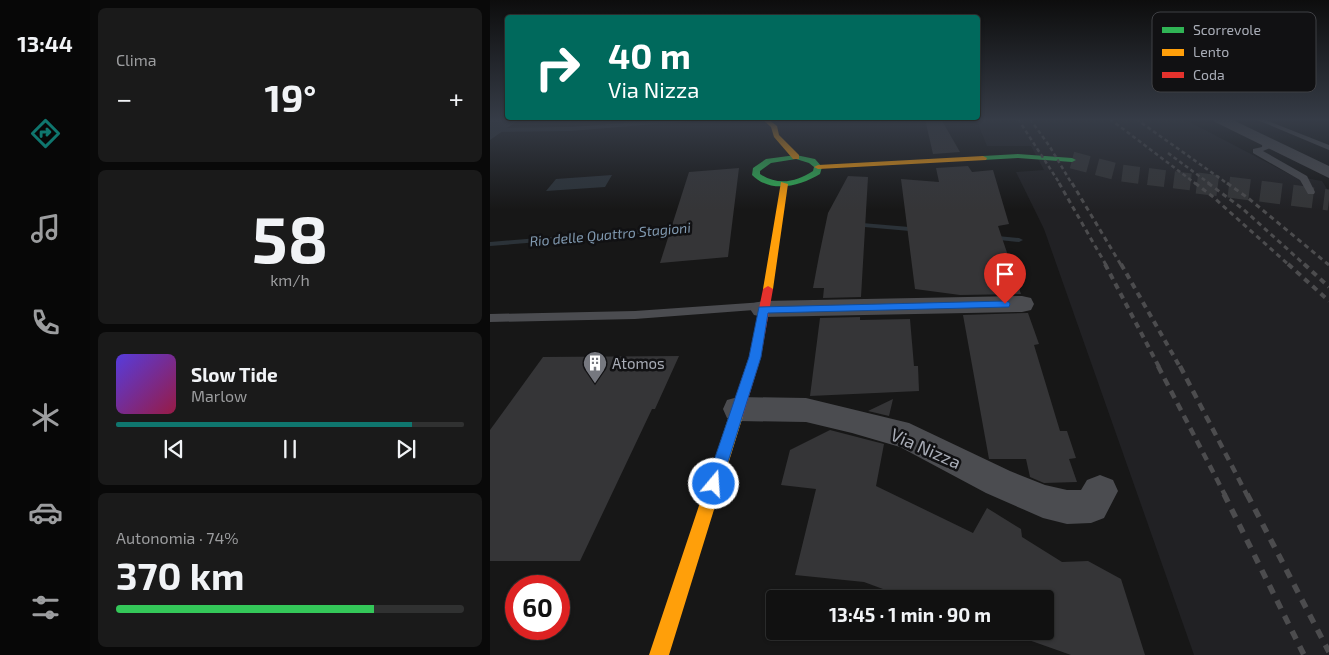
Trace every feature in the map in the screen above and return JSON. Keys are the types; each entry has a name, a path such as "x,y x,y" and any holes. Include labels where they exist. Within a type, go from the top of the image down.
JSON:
{"main road":[{"path":"764,150 773,159"},
{"path":"789,150 796,157"},
{"path":"818,167 817,172 805,180 784,184 766,182 756,175 760,166 773,159 796,157 811,160 818,167 1008,156 1072,160"},
{"path":"659,655 755,357 777,239 784,184"}],"street":[{"path":"1283,150 1328,173"},
{"path":"763,308 1022,304"},
{"name":"Via Nizza","path":"738,409 806,410 852,420 909,436 998,482 1043,501 1067,507 1091,506 1100,491"}],"lane":[{"path":"1261,150 1256,151 1304,178 1311,192"},
{"path":"490,318 635,315 763,308"}],"shaded area":[{"path":"1033,150 1242,150 1293,176 1322,181 1329,192 1329,655 1194,655 1044,229 1016,172 1044,170"},
{"path":"612,175 605,187 546,191 556,179"}],"building":[{"path":"932,150 959,150 960,152 933,154"},
{"path":"968,166 972,172 993,170 1009,224 998,226 1021,294 960,295 915,289 901,179 939,182 936,168"},
{"path":"739,168 728,257 660,263 689,172"},
{"path":"848,176 868,177 861,297 823,298 824,288 813,288 819,256 828,213"},
{"path":"1028,313 1039,344 1034,345 1060,431 1067,431 1076,458 1069,459 1077,482 1044,483 1030,477 1026,459 989,459 963,315"},
{"path":"860,317 860,320 910,319 914,366 918,366 919,391 810,396 820,318"},
{"path":"679,356 580,561 490,561 490,430 543,357"},
{"path":"893,399 889,416 868,411"},
{"path":"830,430 884,444 876,486 973,533 987,508 1021,529 1022,537 1062,562 1088,561 1121,579 1145,655 1071,655 1028,640 1054,640 1054,590 886,590 864,582 795,575 816,489 781,485 790,450"}],"waterway":[{"name":"Rio delle Quattro Stagioni","path":"853,224 921,230"},
{"name":"Rio delle Quattro Stagioni","path":"490,244 684,228"},
{"name":"Rio delle Quattro Stagioni","path":"990,237 1019,240"}],"tunnel":[{"path":"1072,160 1121,173 1207,184"},
{"path":"1197,183 1329,200"}],"railway":[{"path":"1038,150 1060,184"},
{"path":"1052,150 1072,184"},
{"path":"1150,150 1196,184"},
{"path":"1179,150 1228,184"},
{"path":"1168,153 1210,184"},
{"path":"1059,183 1106,265"},
{"path":"1072,183 1121,265"},
{"path":"1195,183 1289,265"},
{"path":"1208,183 1243,209 1305,265"},
{"path":"1227,183 1329,265"},
{"path":"1105,264 1159,367"},
{"path":"1121,264 1180,367"},
{"path":"1288,264 1329,301"},
{"path":"1304,264 1329,287"},
{"path":"1158,366 1225,495"},
{"path":"1180,366 1247,495"},
{"path":"1224,494 1304,655"},
{"path":"1247,494 1329,652"}],"traffic: fast":[{"path":"983,158 1018,156 1072,160"},
{"path":"796,157 812,161 818,167 817,172 795,183 786,184 771,183 756,175 756,170 769,161 796,157"}],"traffic: slow":[{"path":"789,150 796,157"},
{"path":"818,167 983,158"},
{"path":"768,289 784,184"},
{"path":"659,655 736,416"}],"traffic: jam":[{"path":"736,416 755,357 768,289"}],"place":[{"name":"Atomos","path":"595,384"}],"route":[{"path":"714,484 755,357 763,309 1005,304"}]}
